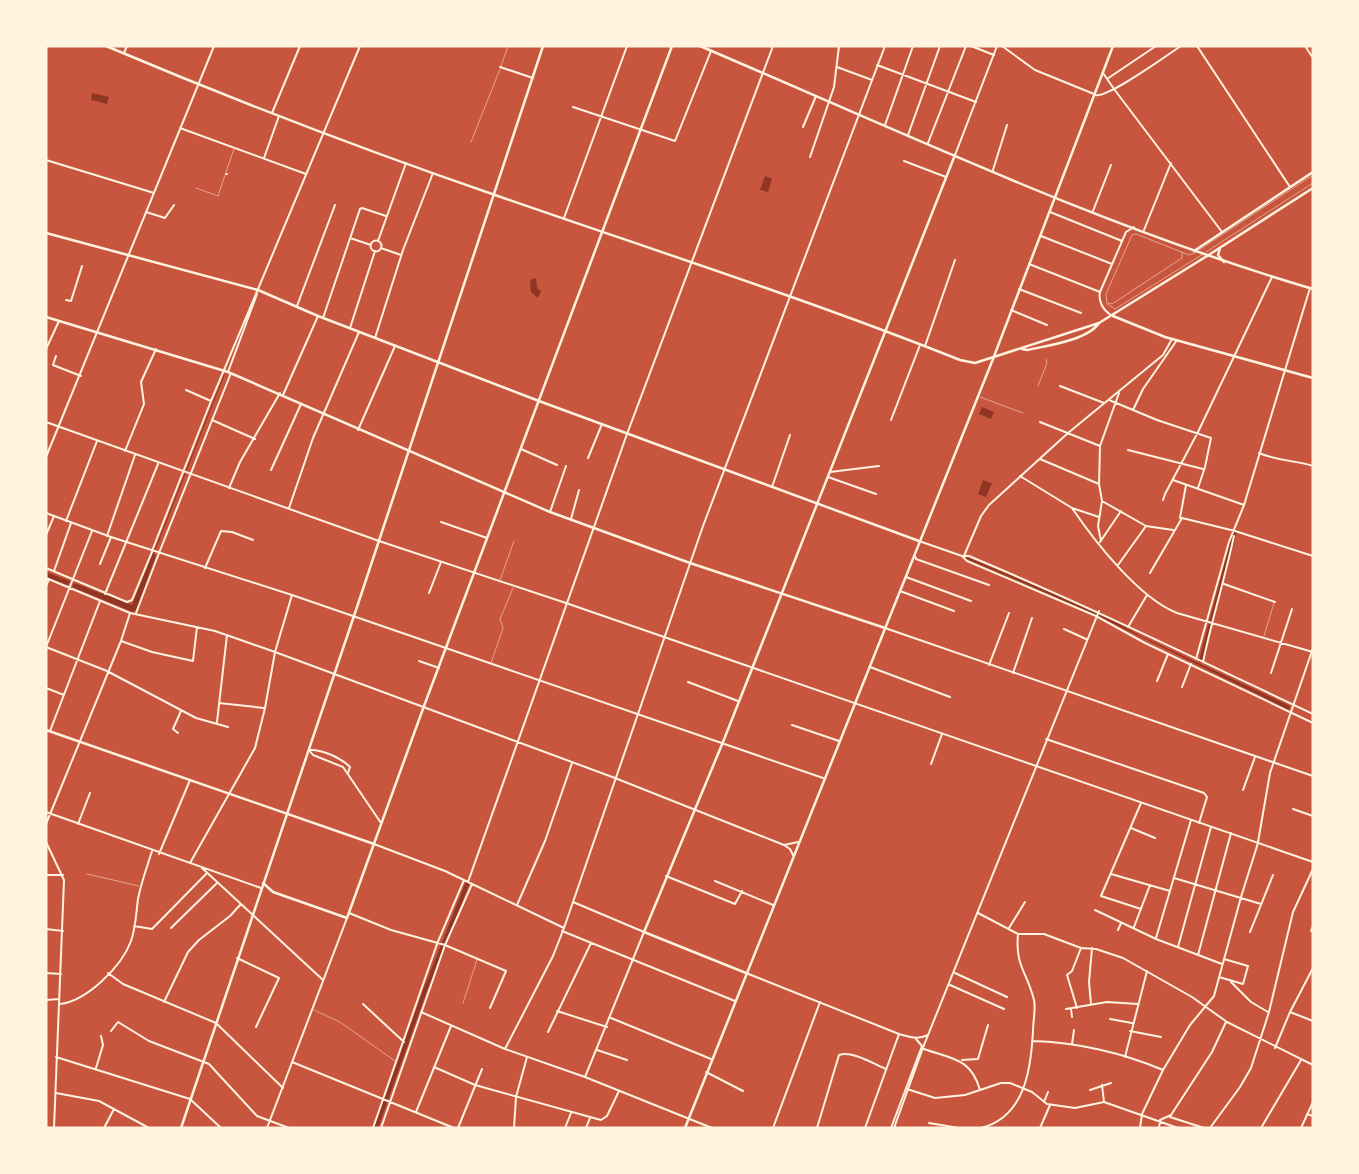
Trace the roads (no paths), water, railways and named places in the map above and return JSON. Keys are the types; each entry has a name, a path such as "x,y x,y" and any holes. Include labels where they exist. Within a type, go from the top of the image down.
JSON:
{"main road":[{"path":"106,46 279,116 433,173 792,295 960,360 975,363 1099,323 1113,316 1313,188"},
{"path":"181,1128 354,617 543,46"},
{"path":"259,894 266,891 273,892 347,918 445,649 505,494 672,46"},
{"path":"700,46 1056,197 1207,256 1311,288"},
{"path":"685,1128 711,1058 906,577 919,540 1030,264 1113,46"},
{"path":"746,973 644,932 723,742 955,155"},
{"path":"1196,252 1222,232 1313,173"},
{"path":"46,234 258,290 323,318 539,401 772,488 919,540"},
{"path":"1221,248 1218,253 1224,262"},
{"path":"1113,316 1172,339 1313,378"},
{"path":"46,317 230,372 505,494 570,520 690,564 885,628"},
{"path":"1020,349 1027,350 1070,340 1087,334 1099,323"},
{"path":"48,731 374,844"},
{"path":"263,883 273,892"}],"street":[{"path":"124,53 127,46"},
{"path":"46,457 214,46"},
{"path":"272,113 300,46"},
{"path":"46,568 126,602 132,600 210,401 360,46"},
{"path":"564,218 627,46"},
{"path":"468,882 516,742 627,434 773,46"},
{"path":"810,157 829,101 837,67 839,46"},
{"path":"505,1049 553,956 564,928 614,778 690,564 885,46"},
{"path":"885,125 913,46"},
{"path":"908,135 940,46"},
{"path":"928,143 966,46"},
{"path":"971,46 994,55"},
{"path":"955,155 998,46"},
{"path":"1002,46 1035,70 1095,95 1101,95 1114,89 1181,46"},
{"path":"1108,78 1156,46"},
{"path":"1197,46 1290,187"},
{"path":"1305,46 1313,58"},
{"path":"573,107 675,141 711,51"},
{"path":"877,65 976,102"},
{"path":"500,67 533,78"},
{"path":"837,67 872,80"},
{"path":"1103,73 1222,232"},
{"path":"803,127 816,96"},
{"path":"264,158 279,116"},
{"path":"993,170 1008,125"},
{"path":"180,128 306,174"},
{"path":"46,160 154,193"},
{"path":"904,161 946,177"},
{"path":"381,248 378,241 406,163"},
{"path":"1144,230 1171,164"},
{"path":"1093,211 1111,165"},
{"path":"375,338 402,255 433,173"},
{"path":"146,212 165,218 174,205"},
{"path":"296,307 335,205"},
{"path":"323,318 360,209 386,216"},
{"path":"1050,212 1122,241"},
{"path":"1113,316 1103,307 1099,298 1100,292 1127,229 1134,227"},
{"path":"1040,236 1112,264"},
{"path":"350,238 371,245 375,251"},
{"path":"371,245 378,241"},
{"path":"350,328 375,251 381,248 402,255"},
{"path":"925,346 956,260"},
{"path":"1030,264 1100,292"},
{"path":"66,300 71,301 82,266"},
{"path":"1164,500 1164,494 1198,432 1272,276"},
{"path":"1196,659 1206,621 1311,288"},
{"path":"1019,289 1081,314"},
{"path":"136,613 212,420 258,290"},
{"path":"1011,310 1047,326"},
{"path":"229,488 235,472 281,394 318,316"},
{"path":"46,349 59,320"},
{"path":"289,509 313,438 359,332"},
{"path":"963,557 984,511 1068,433 1166,352 1172,339"},
{"path":"1133,410 1143,388 1177,340"},
{"path":"891,420 921,344"},
{"path":"358,430 395,346"},
{"path":"125,452 144,404 142,382 156,349"},
{"path":"56,356 53,364 80,376"},
{"path":"1154,362 1160,366"},
{"path":"1060,386 1104,403"},
{"path":"186,390 210,401"},
{"path":"1100,542 1099,517 1102,501 1099,484 1100,446 1120,391"},
{"path":"1108,400 1211,438 1198,488"},
{"path":"271,470 302,404"},
{"path":"212,420 254,439"},
{"path":"46,422 190,476 566,603 1313,862"},
{"path":"1040,422 1100,446"},
{"path":"588,458 602,424"},
{"path":"772,488 790,435"},
{"path":"66,521 97,441"},
{"path":"521,449 558,465"},
{"path":"1128,450 1204,470"},
{"path":"1259,453 1276,460 1296,461 1313,466"},
{"path":"107,536 135,455"},
{"path":"1040,459 1099,484"},
{"path":"106,594 158,464"},
{"path":"550,512 566,466"},
{"path":"830,472 879,466"},
{"path":"1020,476 1072,508 1099,517"},
{"path":"828,477 876,494"},
{"path":"1173,480 1244,505"},
{"path":"1150,573 1180,518 1186,485"},
{"path":"570,520 579,490"},
{"path":"1102,501 1146,526 1174,529"},
{"path":"1072,508 1118,565 1147,595 1166,609 1312,652"},
{"path":"1100,542 1122,511"},
{"path":"46,513 111,538 292,595 824,778"},
{"path":"46,535 54,516"},
{"path":"1180,518 1235,531 1313,556"},
{"path":"441,522 487,538"},
{"path":"54,571 71,523"},
{"path":"1118,565 1146,526"},
{"path":"92,531 46,647 107,672 208,722 216,722 228,727"},
{"path":"205,568 221,531 232,532 253,540"},
{"path":"1203,662 1211,622 1224,584 1235,531"},
{"path":"100,564 111,538"},
{"path":"919,540 1128,627 1313,714"},
{"path":"914,556 917,557 916,559 988,585"},
{"path":"963,557 969,556 1023,578 1097,614 1168,654 1313,723"},
{"path":"429,594 441,562"},
{"path":"906,577 971,601"},
{"path":"46,586 48,579 130,613 227,635 335,673 694,809 784,845 790,849 793,855"},
{"path":"1224,584 1275,602"},
{"path":"900,591 954,611"},
{"path":"190,863 252,755 265,708 275,652 292,595"},
{"path":"1128,627 1147,595"},
{"path":"48,731 79,660 100,601"},
{"path":"1272,673 1292,609"},
{"path":"46,824 48,813 121,642 130,613"},
{"path":"989,664 1009,613"},
{"path":"893,1128 923,1047 955,973 1035,766 1097,614"},
{"path":"1013,673 1032,618"},
{"path":"121,642 152,652 192,661 197,627"},
{"path":"885,628 1313,776"},
{"path":"1064,629 1086,639"},
{"path":"216,722 227,635"},
{"path":"1140,1128 1142,1114 1163,1070 1190,1025 1214,996 1240,897 1258,843 1273,763 1295,705 1313,648"},
{"path":"1157,681 1168,654"},
{"path":"419,661 438,668"},
{"path":"1182,687 1191,664"},
{"path":"869,667 950,697"},
{"path":"688,682 738,701"},
{"path":"46,688 64,695"},
{"path":"219,703 265,708"},
{"path":"178,732 173,729 181,710"},
{"path":"792,725 839,741"},
{"path":"931,764 942,734"},
{"path":"1046,739 1204,793 1207,796 1199,823"},
{"path":"309,750 315,750 341,760 350,767 348,772"},
{"path":"309,750 313,755 337,763 348,772 381,823"},
{"path":"1243,790 1254,757"},
{"path":"517,905 545,841 572,762"},
{"path":"159,854 190,780"},
{"path":"78,824 90,793"},
{"path":"1141,803 1101,896 1141,909"},
{"path":"1292,809 1313,816"},
{"path":"48,813 159,854 261,888"},
{"path":"1156,939 1191,820"},
{"path":"1178,947 1210,827"},
{"path":"1131,828 1155,838"},
{"path":"1198,955 1231,833"},
{"path":"46,842 63,875 60,1004 54,1128"},
{"path":"784,845 798,842"},
{"path":"374,844 464,880 564,928"},
{"path":"60,1004 76,1001 124,956 134,926 141,887 152,851"},
{"path":"201,867 323,980"},
{"path":"1210,1128 1246,1077 1269,1012 1294,912 1313,869"},
{"path":"134,926 152,929 207,873"},
{"path":"1111,874 1170,891"},
{"path":"46,875 63,875"},
{"path":"1250,932 1273,875"},
{"path":"666,876 734,903 737,903 742,891"},
{"path":"1174,878 1261,904"},
{"path":"373,1128 437,944 464,880"},
{"path":"715,881 773,905"},
{"path":"171,928 217,883"},
{"path":"381,1128 444,946 472,884"},
{"path":"1133,928 1150,885"},
{"path":"573,902 644,932 611,1018 585,1078"},
{"path":"1009,928 1025,902"},
{"path":"164,1002 188,952 198,940 230,916 241,904"},
{"path":"1095,910 1156,939 1222,964"},
{"path":"349,913 391,930 478,958 506,971 490,1008"},
{"path":"978,913 1018,934 1044,934 1081,948 1092,948 1123,958 1147,971 1226,1022 1275,1048 1313,1065"},
{"path":"267,1128 347,918"},
{"path":"1118,930 1121,923"},
{"path":"1311,931 1313,926"},
{"path":"46,929 62,931"},
{"path":"562,931 735,1001"},
{"path":"981,1128 991,1125 1008,1114 1014,1107 1030,1065 1034,1001 1018,962 1018,934"},
{"path":"548,1032 556,1011 591,943"},
{"path":"1077,1008 1067,974 1073,970 1081,948"},
{"path":"1091,1004 1089,982 1092,948"},
{"path":"237,958 279,978 256,1027"},
{"path":"1219,977 1243,984 1248,966 1224,959"},
{"path":"1275,1048 1290,1012 1313,968"},
{"path":"1125,1057 1132,1023 1147,971"},
{"path":"46,973 61,974"},
{"path":"108,973 123,984 216,1023 283,1089"},
{"path":"746,973 899,1034 914,1038 928,1035"},
{"path":"955,973 1007,997"},
{"path":"1230,980 1251,1002 1269,1012"},
{"path":"950,985 1004,1009"},
{"path":"46,1000 60,999"},
{"path":"773,1128 820,1002"},
{"path":"1066,1009 1107,1002 1138,1004"},
{"path":"363,1004 404,1042"},
{"path":"1071,1009 1072,1017"},
{"path":"556,1011 607,1026"},
{"path":"421,1012 505,1049 620,1090 712,1128"},
{"path":"1290,1012 1313,1021"},
{"path":"611,1018 711,1058"},
{"path":"1110,1019 1132,1023"},
{"path":"111,1031 118,1022 149,1041 216,1069 258,1116 289,1128"},
{"path":"1169,1117 1212,1052 1226,1022"},
{"path":"914,1038 923,1047 962,1060 978,1059 988,1025"},
{"path":"416,1112 452,1026"},
{"path":"1072,1044 1074,1030"},
{"path":"1130,1032 1161,1037"},
{"path":"865,1128 899,1034"},
{"path":"96,1068 103,1045 101,1036"},
{"path":"1032,1042 1072,1044 1125,1057 1163,1070"},
{"path":"597,1050 626,1060"},
{"path":"817,1128 838,1057 842,1053 862,1058 886,1069"},
{"path":"56,1057 190,1099 221,1128"},
{"path":"514,1128 516,1097 527,1057"},
{"path":"962,1060 974,1075 980,1090"},
{"path":"1261,1128 1301,1060"},
{"path":"292,1062 456,1128 482,1069"},
{"path":"434,1067 475,1085 601,1120 607,1116 620,1090"},
{"path":"706,1072 743,1090"},
{"path":"908,1089 936,1098 965,1095 1004,1083 1022,1087 1040,1096 1044,1102 1050,1105 1075,1108 1104,1102 1160,1120 1168,1126 1178,1128"},
{"path":"1090,1090 1111,1083"},
{"path":"1102,1085 1104,1102"},
{"path":"1044,1102 1048,1092"},
{"path":"56,1093 86,1098 114,1109 149,1128"},
{"path":"1301,1128 1313,1102"},
{"path":"1040,1128 1050,1105"},
{"path":"104,1128 114,1109"},
{"path":"566,1128 571,1113"},
{"path":"1307,1114 1313,1116"},
{"path":"1160,1120 1169,1117 1204,1128"},
{"path":"586,1128 590,1118"},
{"path":"1159,1128 1160,1120"},
{"path":"929,1123 959,1128"}],"lane":[{"path":"471,142 508,46"},
{"path":"196,188 218,196 234,148"},
{"path":"1313,173 1191,255 1136,234 1132,235 1106,294 1106,302 1110,308 1116,309 1313,183"},
{"path":"1106,302 1112,304 1182,258 1182,252"},
{"path":"1038,386 1047,363 1046,359"},
{"path":"977,396 1023,413"},
{"path":"499,581 514,541"},
{"path":"490,664 503,628 500,620 514,586"},
{"path":"1263,637 1275,602"},
{"path":"87,874 141,887"},
{"path":"463,1003 478,958"},
{"path":"313,1009 340,1022 396,1062"}],"waterway":[{"path":"153,555 224,375"},
{"path":"1201,661 1235,531"},
{"path":"376,1128 424,993 468,882"}]}
